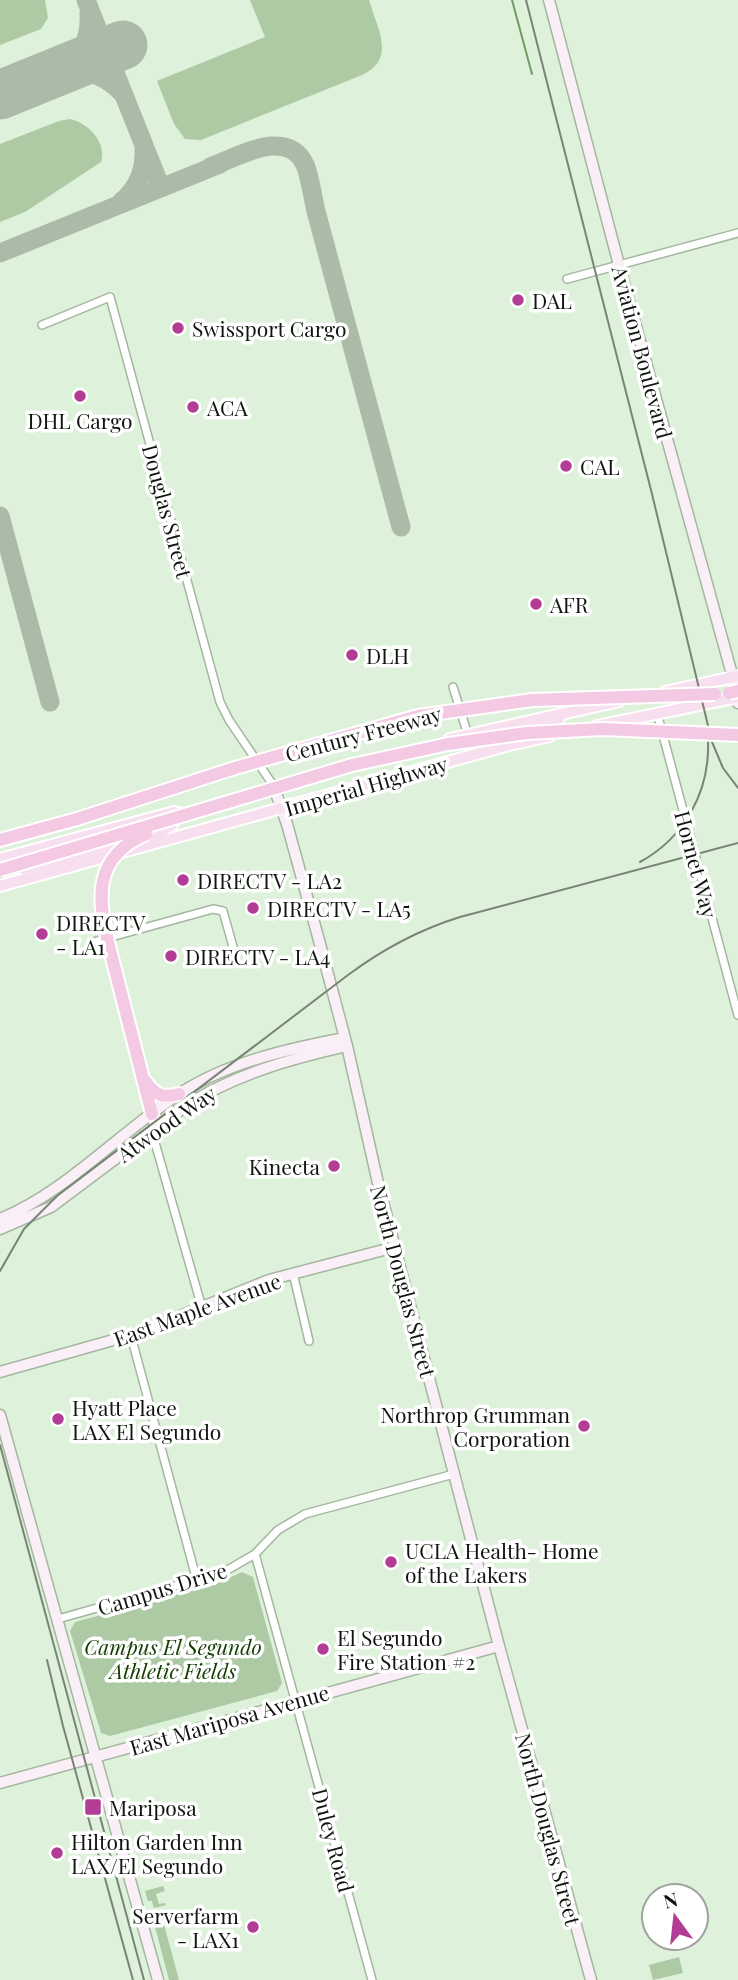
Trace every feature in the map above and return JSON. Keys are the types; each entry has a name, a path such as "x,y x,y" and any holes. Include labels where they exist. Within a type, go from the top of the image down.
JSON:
{"highway":[{"name":"Century Freeway","path":"0,841 235,768 418,716 532,699 736,696"},
{"name":"Century Freeway","path":"0,870 186,812 352,765 448,744 490,737 603,729 738,735"},
{"path":"152,1114 100,901 103,876 109,864 127,843 186,812"},
{"path":"144,1079 158,1095 165,1097 179,1094"}],"main road":[{"name":"Imperial Highway","path":"0,859 186,812 273,785 468,734 736,677"},
{"name":"Imperial Highway","path":"0,886 69,862 282,808 509,745 736,696"},
{"path":"469,756 479,744 561,719 584,708"},
{"path":"0,875 69,862 159,832 172,825 186,812"}],"street":[{"name":"Aviation Boulevard","path":"549,0 619,265 736,677 736,696"},
{"path":"567,279 738,233"},
{"name":"Douglas Street","path":"42,325 110,297 220,702 229,720 273,785"},
{"path":"453,687 468,734"},
{"name":"Hornet Way","path":"657,713 738,1015"},
{"name":"North Douglas Street","path":"273,785 282,808 346,1042 378,1183 454,1474 591,1980"},
{"path":"64,842 69,862"},
{"path":"93,943 213,909 223,911 235,954"},
{"name":"Atwood Way","path":"0,1219 23,1209 179,1094 217,1073 234,1066 346,1042"},
{"name":"Atwood Way","path":"0,1229 51,1207 187,1105 236,1078 346,1042"},
{"path":"152,1114 154,1139 202,1308"},
{"name":"East Maple Avenue","path":"0,1372 131,1336 247,1288 293,1273 395,1247"},
{"path":"293,1273 309,1341"},
{"path":"131,1336 197,1581"},
{"path":"0,1415 158,1980"},
{"name":"Campus Drive","path":"58,1619 224,1572 256,1554 278,1530 305,1514 454,1474"},
{"name":"Duley Road","path":"256,1554 372,1980"},
{"name":"East Mariposa Avenue","path":"0,1783 499,1646"}],"green space":[{"path":"0,0 45,0 48,18 41,29 0,45"},
{"path":"250,0 369,0 382,42 379,60 362,75 201,140 185,139 174,124 157,81 265,37"},
{"path":"70,119 95,134 101,147 101,162 25,212 0,222 0,144"},
{"name":"Campus El Segundo Athletic Fields","path":"242,1572 253,1577 282,1683 277,1691 110,1736 101,1733 70,1631 75,1622 214,1585"},
{"path":"163,1886 165,1891 156,1894 159,1904 166,1905 154,1908 145,1891"},
{"path":"163,1921 179,1980 169,1980 154,1923"},
{"path":"679,1957 683,1973 653,1980 649,1965"}],"waterway":[{"path":"512,0 532,74"}],"taxiway":[{"path":"86,0 161,188"},
{"path":"47,76 66,65 80,52 87,36 89,13"},
{"path":"57,73 76,71 92,74 108,81 122,93"},
{"path":"210,167 248,152 276,146 288,148 298,155 306,167 401,527"},
{"path":"121,202 139,179 144,149"},
{"path":"0,253 220,164"},
{"path":"0,516 50,702"}],"runway":[{"path":"0,95 123,45"}],"tram line":[{"path":"526,0 651,490 712,742 723,768 738,788"},
{"path":"640,862 669,840 691,812 704,778 708,741"},
{"path":"0,1271 24,1229 57,1196 374,957 415,934 460,917 738,843"},
{"path":"0,1445 144,1980"},
{"path":"47,1660 133,1980"}],"place":[{"name":"DAL","path":"518,300"},
{"name":"Swissport Cargo","path":"178,328"},
{"name":"DHL Cargo","path":"80,396"},
{"name":"ACA","path":"193,407"},
{"name":"CAL","path":"566,466"},
{"name":"AFR","path":"536,604"},
{"name":"DLH","path":"352,655"},
{"name":"DIRECTV - LA2","path":"183,880"},
{"name":"DIRECTV - LA5","path":"253,908"},
{"name":"DIRECTV - LA1","path":"42,934"},
{"name":"DIRECTV - LA4","path":"171,956"},
{"name":"Kinecta","path":"334,1166"},
{"name":"Hyatt Place LAX El Segundo","path":"58,1419"},
{"name":"Northrop Grumman Corporation","path":"584,1426"},
{"name":"UCLA Health- Home of the Lakers","path":"391,1562"},
{"name":"El Segundo Fire Station #2","path":"323,1649"},
{"name":"Mariposa","path":"93,1807"},
{"name":"Hilton Garden Inn LAX/El Segundo","path":"57,1853"},
{"name":"Serverfarm - LAX1","path":"253,1927"}]}
